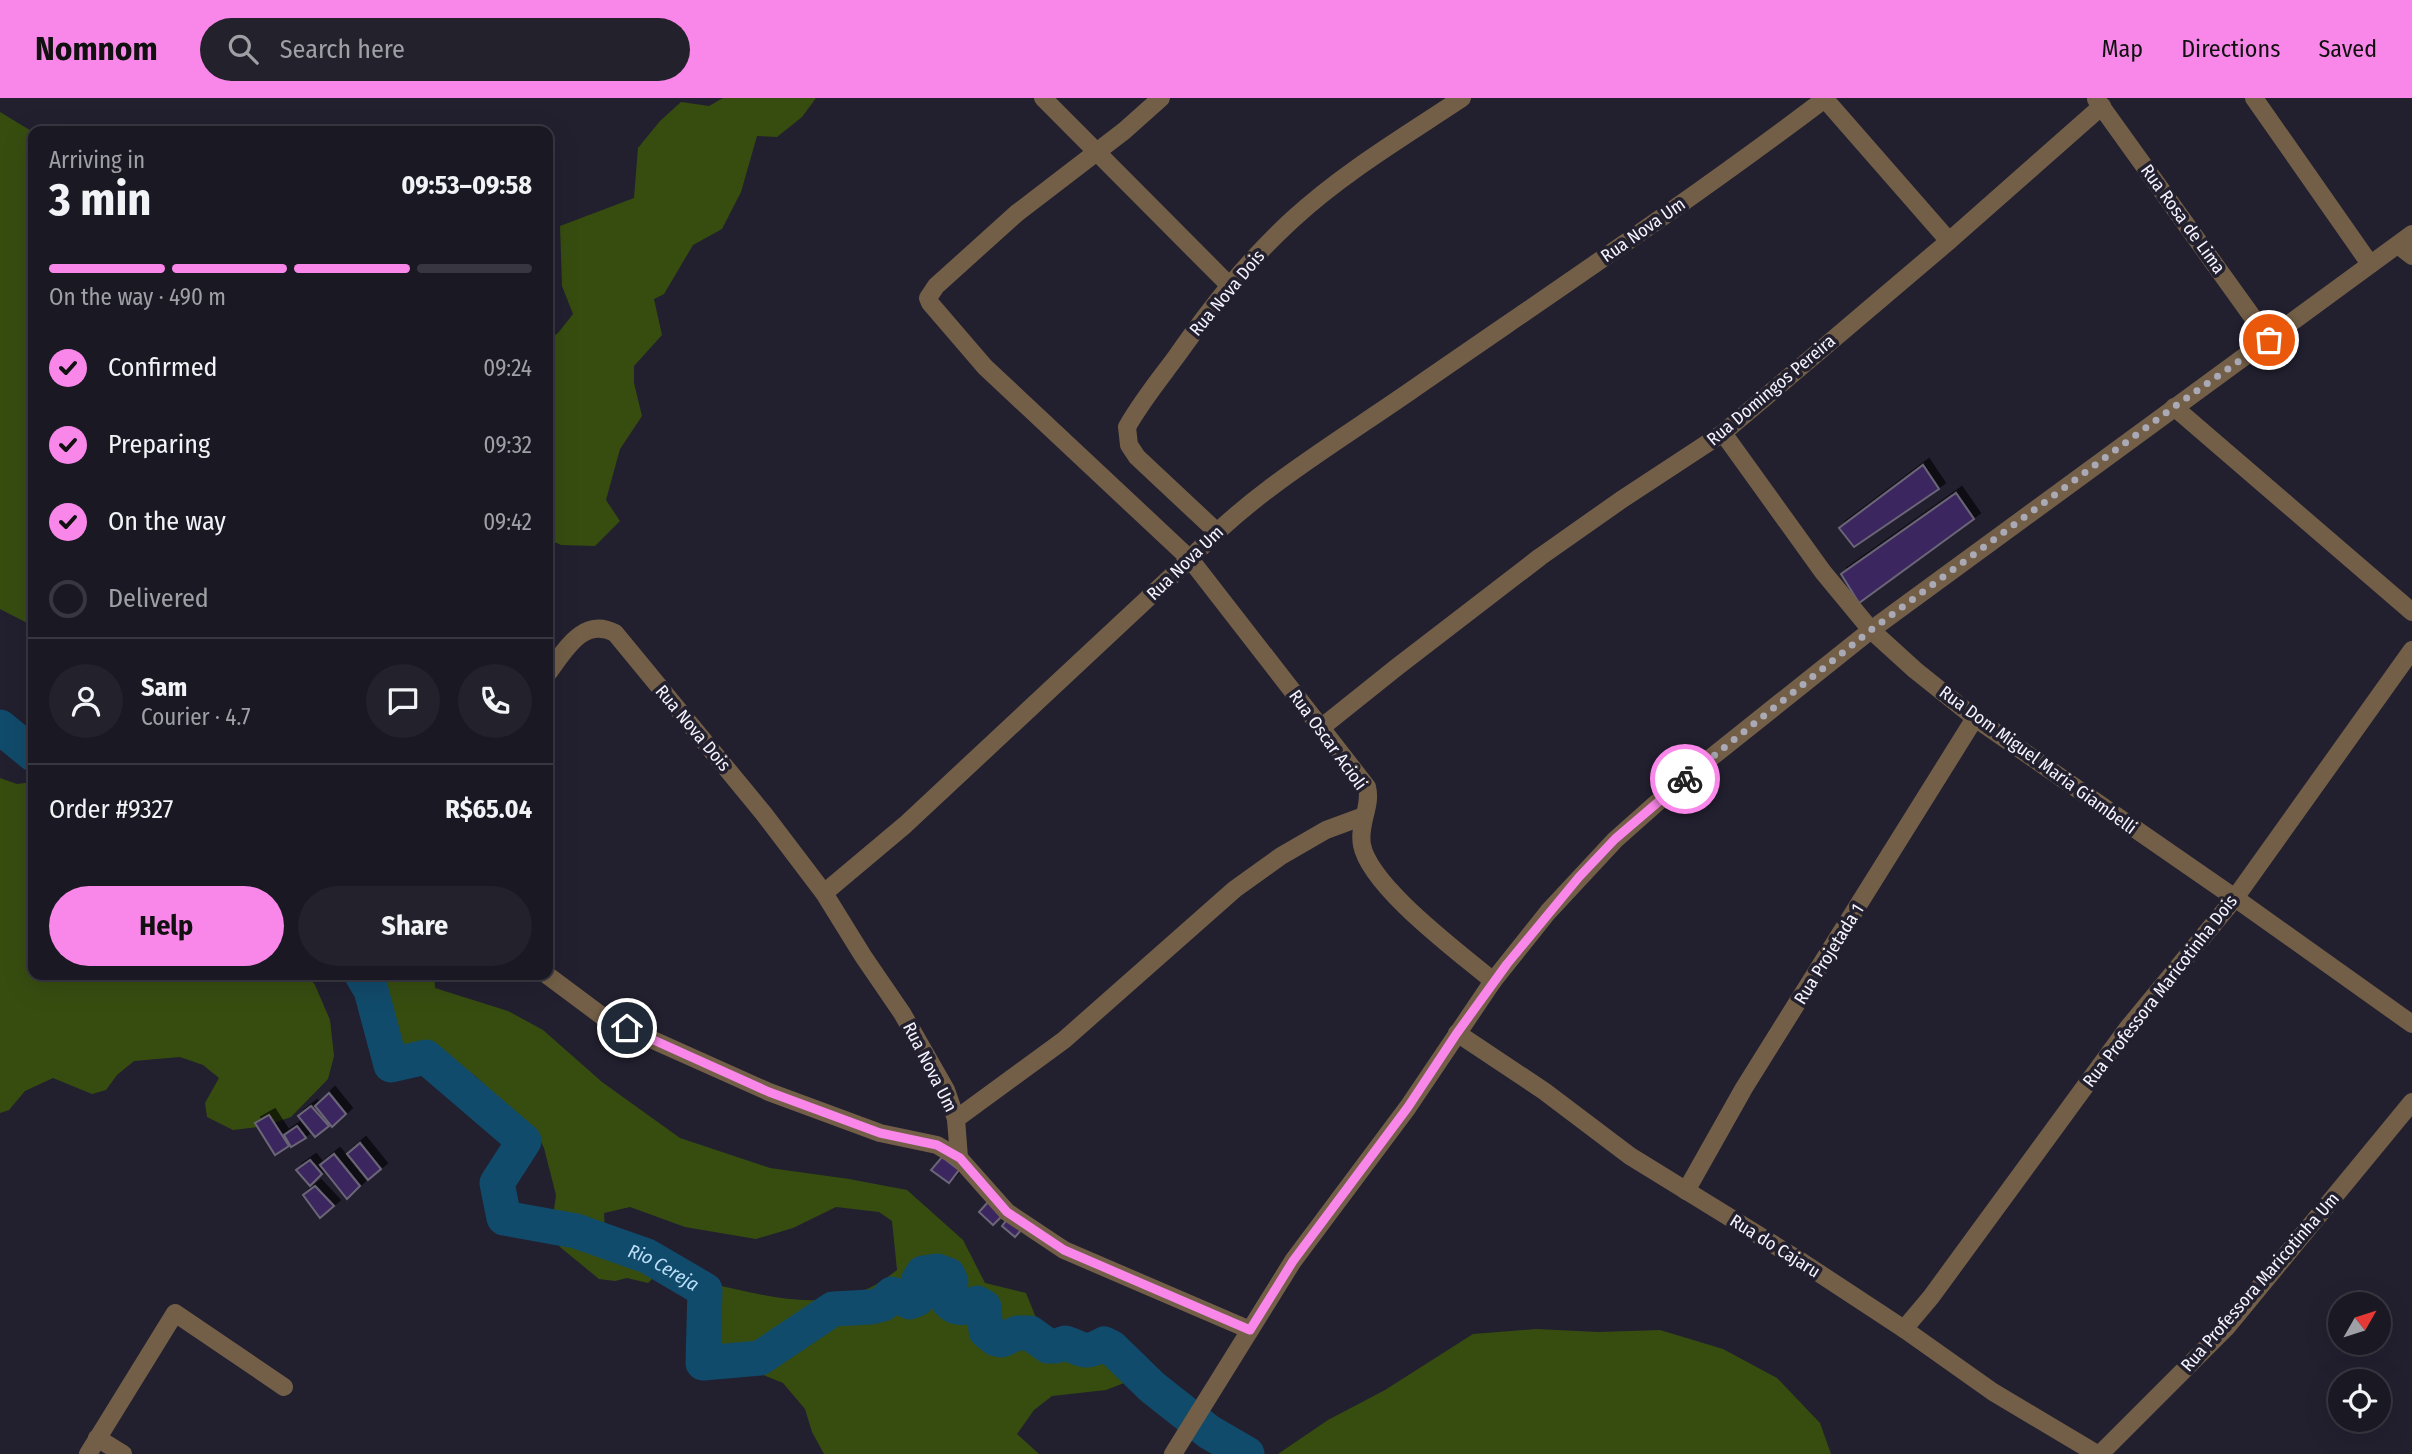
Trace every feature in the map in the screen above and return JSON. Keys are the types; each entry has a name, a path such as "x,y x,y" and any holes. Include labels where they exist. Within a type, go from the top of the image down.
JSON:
{"street":[{"path":"1043,98 1228,285"},
{"path":"1097,152 1161,98"},
{"name":"Rua Nova Dois","path":"1216,531 1137,457 1129,445 1127,427 1228,285 1294,218 1389,146 1462,98"},
{"path":"1825,98 1949,241"},
{"name":"Rua Nova Um","path":"960,1158 956,1119 946,1090 923,1046 824,893 905,825 1190,559 1216,531 1289,476 1730,170 1825,98"},
{"path":"2254,98 2370,264"},
{"name":"Rua Domingos Pereira","path":"1322,727 1540,557 1723,433 1949,241 2099,102"},
{"name":"Rua Rosa de Lima","path":"2099,102 2269,340"},
{"name":"Rua Oscar Acioli","path":"1097,152 1017,214 936,286 928,298 934,310 985,367 1190,559 1367,787 1369,796 1361,827 1362,847 1375,873 1420,919 1493,981"},
{"path":"1173,1454 1293,1261 1408,1107 1493,981 1548,912 1615,839 1678,784 1871,630 2370,264 2407,245"},
{"path":"2174,407 2412,612"},
{"name":"Rua Dom Miguel Maria Giambelli","path":"1723,433 1823,572 1871,630 1915,670 1975,718 2412,1024"},
{"name":"Rua Nova Dois","path":"553,667 585,630 599,627 615,632 764,814 824,893"},
{"name":"Rua Professora Maricotinha Dois","path":"1904,1329 1931,1297 2127,1029 2235,898 2412,650"},
{"name":"Rua Projetada 1","path":"1686,1191 1744,1088 1975,718"},
{"path":"956,1119 1064,1040 1235,889 1281,856 1326,830 1364,816"},
{"path":"553,979 606,1019 769,1092 880,1133 937,1145 960,1158 1007,1212 1064,1250 1250,1330"},
{"name":"Rua do Cajaru","path":"1457,1033 1544,1091 1630,1156 1802,1262 1993,1392 2099,1454"},
{"name":"Rua Professora Maricotinha Um","path":"2099,1454 2226,1328 2412,1102"},
{"path":"123,1454 92,1446 175,1313 284,1387"}],"green space":[{"path":"723,98 816,98 802,117 777,137 757,136 741,192 722,229 693,245 664,294 654,299 662,335 634,366 634,383 642,416 620,449 606,500 620,521 595,546 561,545 553,541 553,336 573,314 562,286 560,226 634,198 638,148 660,121 681,102 709,106"},
{"path":"0,112 28,129 28,623 0,609"},
{"path":"0,778 17,784 28,783 28,980 311,980 330,1020 334,1056 328,1079 291,1117 265,1126 233,1130 207,1117 205,1103 219,1078 203,1065 180,1057 134,1061 117,1075 106,1090 92,1094 53,1078 25,1091 9,1110 0,1113"},
{"path":"353,980 434,980 435,988 508,1011 543,1030 602,1082 680,1138 770,1168 907,1190 963,1240 985,1283 1026,1293 1041,1330 1075,1342 1115,1340 1155,1381 1158,1395 1139,1395 1124,1383 1106,1390 1052,1396 1034,1410 1017,1434 1039,1454 824,1454 812,1432 805,1409 783,1383 700,1349 691,1334 689,1305 696,1281 800,1300 824,1300 849,1295 873,1286 897,1270 892,1221 879,1212 836,1207 793,1228 756,1239 685,1227 630,1207 604,1213 605,1231 641,1253 657,1274 648,1283 627,1278 615,1281 599,1279 560,1247 551,1232 556,1195 544,1148 536,1132 474,1075 447,1059 388,1047 367,1021"},
{"path":"1536,1329 1598,1332 1660,1330 1723,1349 1777,1378 1820,1423 1831,1454 1278,1454 1328,1420 1385,1390 1473,1334"}],"building":[{"path":"1923,465 1939,489 1854,547 1839,528"},
{"path":"1956,493 1974,519 1859,603 1841,574"},
{"path":"329,1093 346,1114 332,1127 315,1106"},
{"path":"311,1106 329,1126 315,1137 298,1116"},
{"path":"269,1115 289,1146 275,1155 255,1123"},
{"path":"297,1126 306,1138 291,1147 284,1135"},
{"path":"360,1143 381,1169 368,1180 347,1154"},
{"path":"334,1154 360,1186 347,1199 320,1165"},
{"path":"942,1157 959,1170 949,1183 931,1170"},
{"path":"310,1160 322,1174 310,1186 296,1170"},
{"path":"315,1186 334,1206 320,1218 303,1195"},
{"path":"989,1201 1004,1214 993,1225 979,1212"},
{"path":"1009,1217 1023,1228 1015,1237 1002,1226"}],"waterway":[{"name":"Rio Cereja","path":"0,727 28,750"},
{"name":"Rio Cereja","path":"365,980 371,990 391,1065 426,1057 524,1141 497,1183 504,1218 576,1231 647,1256 705,1290 703,1363 760,1358 833,1309 883,1304 892,1294 910,1302 917,1299 918,1281 923,1273 937,1271 948,1275 951,1282 948,1301 951,1304 962,1308 977,1303 984,1307 986,1331 996,1339 1002,1340 1017,1333 1030,1333 1048,1346 1065,1343 1088,1350 1104,1344 1112,1348 1152,1387 1209,1432 1247,1454"}],"way so far":[{"path":"1685,779 1871,630 2269,340"}],"route":[{"path":"627,1028 769,1092 880,1133 937,1145 960,1158 1007,1212 1064,1250 1250,1330 1293,1261 1408,1107 1493,981 1548,912 1615,839 1685,779"}]}
